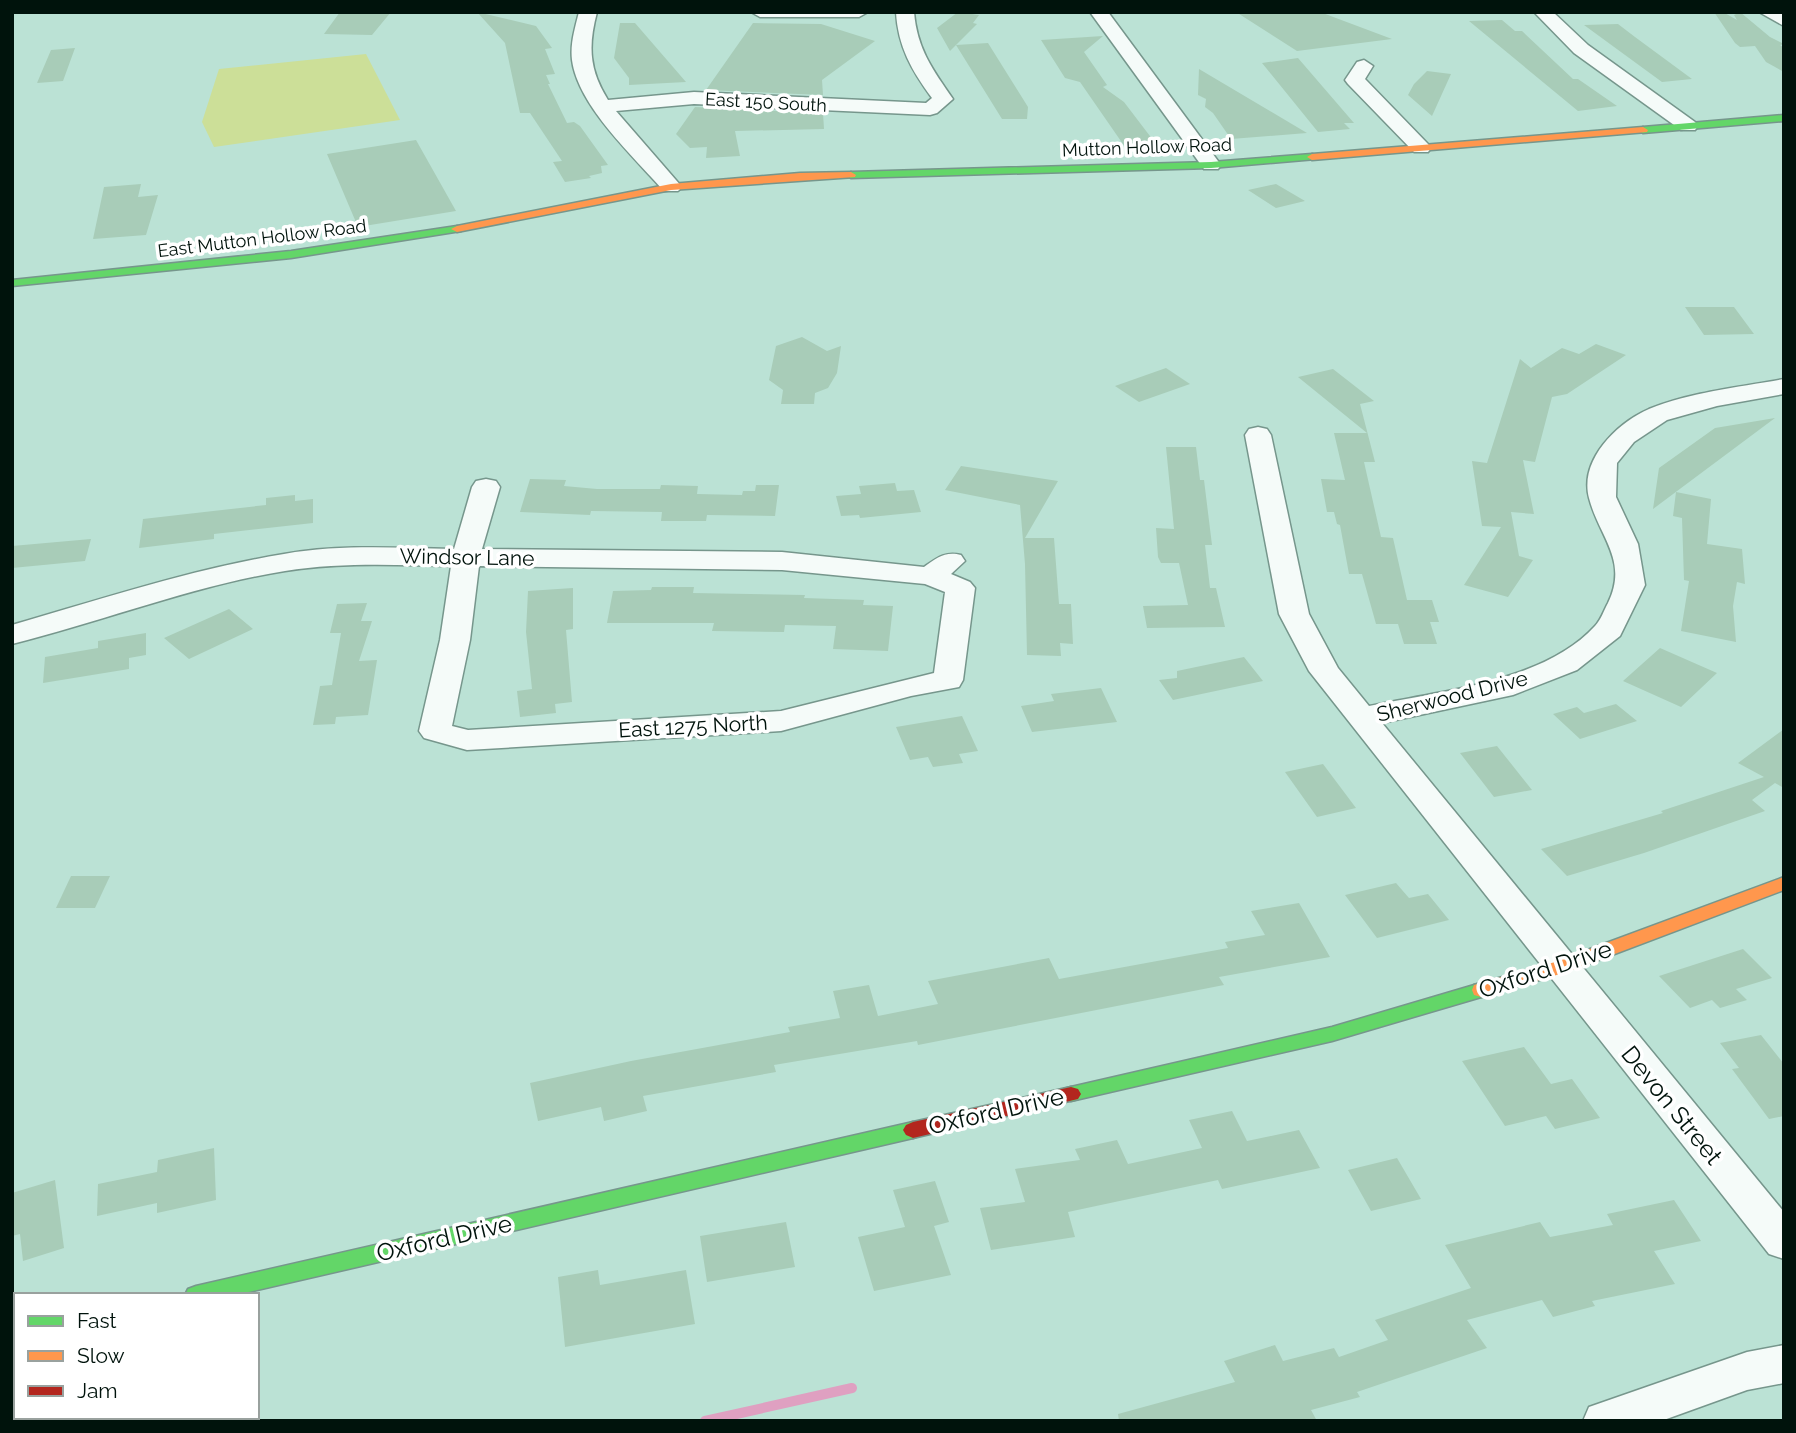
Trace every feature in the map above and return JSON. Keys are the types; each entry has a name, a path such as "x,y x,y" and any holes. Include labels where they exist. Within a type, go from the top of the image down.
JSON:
{"street":[{"path":"588,12 581,41 582,66 602,106 671,187"},
{"path":"760,12 859,12"},
{"name":"East 150 South","path":"602,106 694,98 929,109 943,99 919,69 906,38 905,12"},
{"path":"1099,12 1211,165"},
{"path":"1543,12 1581,49 1688,126"},
{"path":"1768,12 1784,21"},
{"path":"1364,66 1355,80 1421,148"},
{"name":"Mutton Hollow Road","path":"514,217 671,187 800,176 1211,165 1784,118"},
{"name":"East Mutton Hollow Road","path":"12,283 261,259 394,241 514,217"},
{"name":"Sherwood Drive","path":"1363,717 1502,688 1566,664 1609,630 1631,585 1624,544 1602,497 1604,462 1625,436 1658,415 1714,399 1784,386"},
{"name":"Devon Street","path":"1258,435 1294,614 1324,671 1784,1242"},
{"path":"466,557 486,486"},
{"name":"Windsor Lane","path":"12,635 180,585 286,562 356,556 782,561 941,569 960,588 948,680"},
{"name":"East 1275 North","path":"466,557 455,640 435,731 467,740 781,721 909,687 948,680"},
{"name":"Oxford Drive","path":"205,1293 1332,1034 1561,967 1784,883"},
{"path":"1605,1421 1747,1371 1784,1364"}],"green space":[{"path":"366,54 400,120 214,147 202,122 219,69"}],"building":[{"path":"340,12 391,12 372,35 324,34"},
{"path":"477,12 536,26 552,48 545,49 555,74 546,75 548,84 567,123 574,122 580,126 608,165 601,166 602,173 589,176 591,178 565,182 553,162 562,161 530,113 520,113 505,43"},
{"path":"958,12 979,15 973,23 977,24 950,51 937,28"},
{"path":"1236,12 1320,12 1392,39 1297,51"},
{"path":"1714,12 1723,12 1737,20 1734,15 1740,12 1770,37 1784,44 1780,45 1784,48 1784,72 1766,62 1755,46 1740,47 1735,43"},
{"path":"1502,20 1515,31 1522,31 1573,79 1578,79 1617,106 1578,111 1469,21"},
{"path":"620,23 635,23 686,82 629,85 629,78 614,58"},
{"path":"753,23 821,24 875,41 822,80 823,95 706,90"},
{"path":"1618,24 1692,79 1662,82 1584,25"},
{"path":"1103,36 1084,52 1107,85 1103,87 1124,102 1156,144 1125,147 1080,82 1065,78 1041,40"},
{"path":"988,43 1028,107 1027,119 1002,119 956,45"},
{"path":"75,48 63,81 37,83 51,50"},
{"path":"1298,58 1354,123 1344,123 1350,129 1318,132 1262,63"},
{"path":"1199,69 1307,133 1231,139 1213,113 1205,107 1206,99 1198,95"},
{"path":"1427,71 1451,74 1432,116 1408,95 1414,84"},
{"path":"695,107 823,113 824,129 735,131 740,156 706,158 707,147 690,148 676,134"},
{"path":"416,140 456,211 358,227 327,154"},
{"path":"141,184 138,197 158,195 146,235 93,239 104,187"},
{"path":"1276,184 1305,201 1276,208 1248,190"},
{"path":"1685,307 1734,307 1754,334 1704,335"},
{"path":"802,337 827,351 841,346 837,373 828,388 815,393 814,404 781,404 783,390 769,380 776,346"},
{"path":"1596,344 1626,355 1567,394 1552,397 1535,462 1523,460 1534,514 1511,512 1519,556 1533,560 1508,597 1464,585 1501,527 1482,526 1472,461 1487,463 1520,359 1531,368 1562,348 1579,354"},
{"path":"1166,368 1190,384 1139,402 1115,386"},
{"path":"1333,369 1374,401 1360,404 1375,462 1364,462 1381,537 1393,538 1407,600 1432,600 1439,622 1430,622 1437,644 1404,644 1398,624 1376,624 1362,574 1349,574 1340,525 1337,524 1334,512 1327,512 1321,479 1345,480 1334,433 1367,433 1298,377"},
{"path":"1775,418 1653,509 1659,468 1715,428"},
{"path":"1166,447 1196,447 1200,480 1204,480 1212,545 1205,545 1210,588 1216,588 1225,627 1147,628 1143,606 1188,605 1179,563 1161,563 1158,557 1156,528 1174,529"},
{"path":"961,466 1058,481 1025,538 1054,538 1059,604 1071,604 1073,644 1060,643 1061,656 1027,655 1025,564 1020,505 945,490"},
{"path":"530,479 566,480 564,486 597,489 698,486 697,494 742,495 743,491 755,491 756,485 779,485 775,516 707,515 706,521 661,521 662,512 591,511 590,515 520,512"},
{"path":"895,483 897,491 914,490 921,512 860,518 859,515 841,516 836,496 861,494 859,486"},
{"path":"1676,492 1711,499 1707,544 1742,549 1745,584 1737,582 1733,606 1736,642 1681,631 1689,581 1684,580 1682,518 1673,516"},
{"path":"295,495 295,501 313,499 313,523 214,534 214,539 139,548 143,519 266,505 266,498"},
{"path":"91,539 85,561 12,568 12,546"},
{"path":"652,587 694,587 693,593 805,595 804,598 864,600 863,605 893,606 888,651 833,649 836,626 785,625 784,632 712,631 714,623 607,623 613,591 651,590"},
{"path":"573,588 573,629 566,630 572,702 555,704 556,713 520,717 517,691 532,689 526,632 528,591"},
{"path":"367,603 361,621 372,621 359,661 377,660 368,715 336,717 335,724 313,725 320,686 332,685 341,633 330,633 337,604"},
{"path":"229,609 253,629 189,659 164,638"},
{"path":"146,633 146,655 129,658 129,669 43,683 45,657 98,648 98,641"},
{"path":"1660,648 1717,673 1681,707 1623,681"},
{"path":"1244,657 1263,681 1173,700 1159,680 1177,678 1177,671"},
{"path":"1101,688 1117,722 1032,732 1021,706 1054,701 1051,694"},
{"path":"1616,704 1637,721 1580,739 1553,714 1577,707 1584,713"},
{"path":"962,716 978,751 959,754 963,763 933,767 928,757 910,760 896,727"},
{"path":"1784,729 1784,788 1775,783 1752,800 1765,811 1644,853 1567,876 1541,849 1663,813 1661,811 1764,777 1738,763"},
{"path":"1497,746 1532,790 1494,797 1460,753"},
{"path":"1323,764 1356,808 1317,817 1285,772"},
{"path":"71,876 110,876 95,908 56,908"},
{"path":"1396,883 1409,898 1428,894 1449,920 1377,938 1345,895"},
{"path":"1299,903 1330,957 1219,977 1224,985 918,1045 917,1041 774,1065 776,1072 643,1096 647,1111 604,1121 601,1107 538,1121 530,1083 631,1061 790,1032 788,1027 840,1018 833,991 869,985 878,1016 938,1004 928,981 1049,958 1059,979 1228,948 1225,942 1265,935 1251,911"},
{"path":"1743,949 1772,978 1736,989 1747,1000 1720,1008 1712,1000 1690,1008 1659,976"},
{"path":"1761,1035 1784,1064 1784,1116 1769,1119 1732,1069 1739,1068 1720,1043"},
{"path":"1524,1047 1551,1084 1572,1079 1600,1118 1555,1129 1546,1116 1505,1126 1462,1061"},
{"path":"1232,1111 1247,1141 1299,1130 1320,1168 1222,1189 1218,1180 1068,1212 1075,1237 991,1250 980,1208 1025,1202 1015,1169 1080,1160 1075,1149 1117,1140 1128,1164 1202,1148 1189,1120"},
{"path":"214,1148 216,1200 157,1213 157,1203 97,1216 98,1184 157,1172 158,1160"},
{"path":"1397,1158 1421,1199 1371,1211 1348,1170"},
{"path":"55,1180 64,1248 23,1261 20,1234 12,1236 12,1193"},
{"path":"935,1181 949,1222 934,1226 951,1275 874,1291 858,1237 905,1227 893,1190"},
{"path":"1674,1200 1701,1241 1654,1251 1675,1284 1592,1301 1595,1306 1553,1317 1542,1300 1467,1320 1487,1348 1357,1392 1360,1397 1311,1410 1317,1421 1119,1421 1118,1414 1235,1382 1224,1361 1275,1345 1283,1361 1334,1348 1339,1357 1388,1340 1375,1320 1471,1288 1445,1245 1540,1222 1550,1237 1613,1225 1607,1214"},
{"path":"786,1222 795,1267 707,1282 700,1236"},
{"path":"598,1270 600,1285 686,1270 695,1324 565,1347 558,1277"}],"waterway":[{"path":"705,1421 852,1388"}],"traffic: fast":[{"path":"1643,130 1784,118"},
{"path":"851,175 1211,165 1312,157"},
{"path":"12,283 291,255 457,229"},
{"path":"1071,1094 1332,1034 1481,990"},
{"path":"205,1293 913,1130"}],"traffic: slow":[{"path":"1312,157 1643,130"},
{"path":"457,229 671,187 800,176 851,175"},
{"path":"1481,990 1561,967 1784,883"}],"traffic: jam":[{"path":"913,1130 1071,1094"}]}
